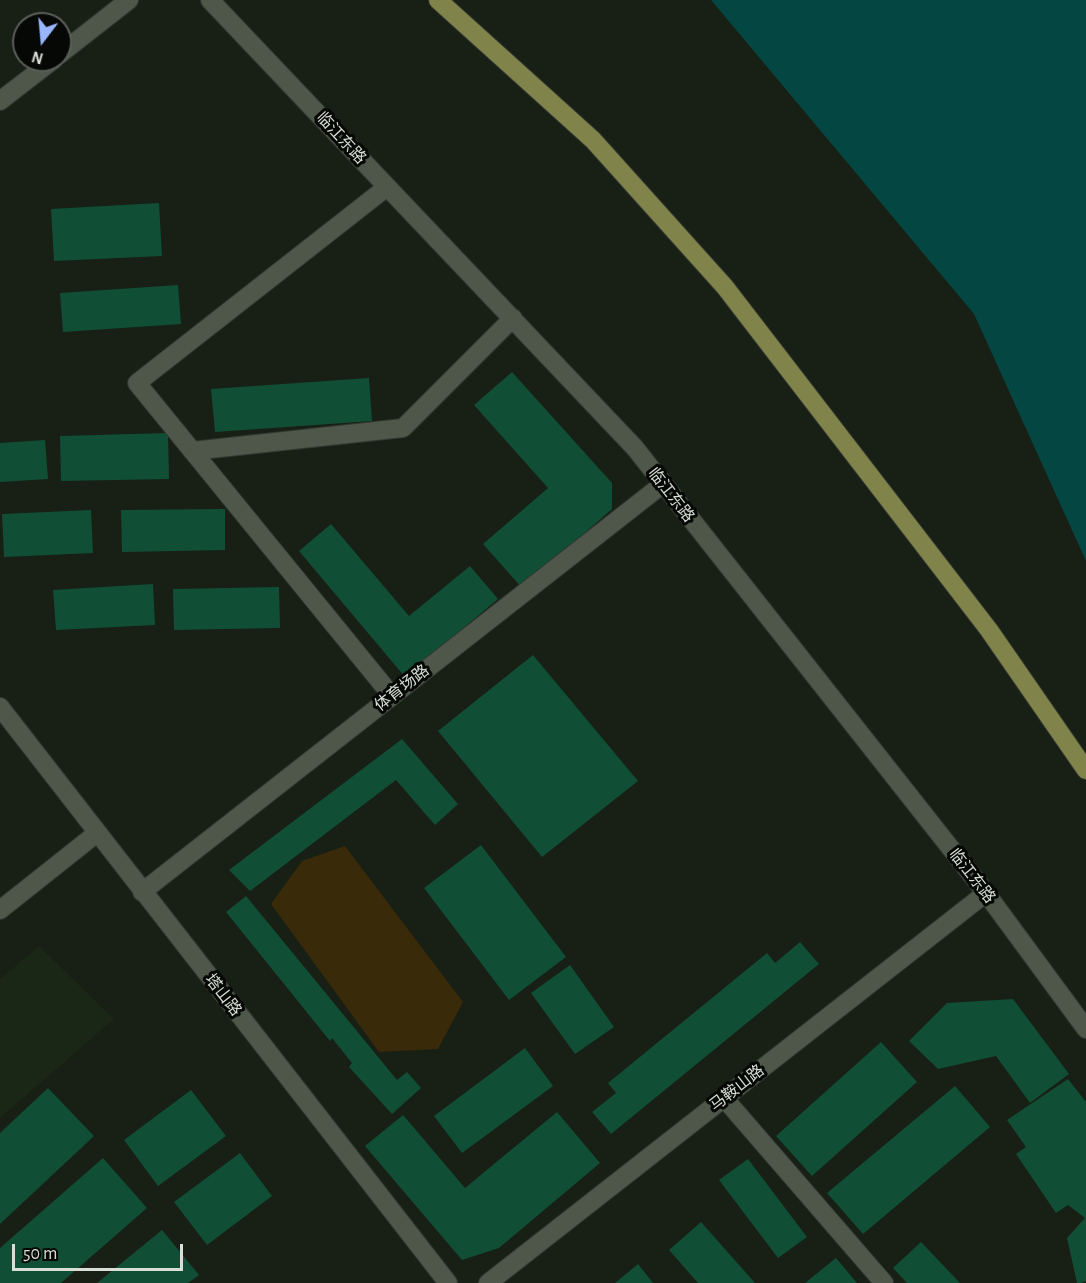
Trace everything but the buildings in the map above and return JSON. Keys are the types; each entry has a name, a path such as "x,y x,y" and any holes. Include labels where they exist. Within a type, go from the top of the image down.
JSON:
{"main road":[{"path":"438,0 592,140 725,286 989,630 1086,770"}],"street":[{"path":"72,45 129,0"},
{"name":"临江东路","path":"210,0 635,448 986,894 1086,1029"},
{"path":"0,101 37,72"},
{"path":"387,187 137,383 392,696"},
{"path":"192,451 404,428 513,318"},
{"name":"体育场路","path":"142,892 663,484"},
{"name":"塔山路","path":"0,707 448,1283"},
{"path":"0,910 97,833"},
{"name":"马鞍山路","path":"488,1283 986,894"},
{"path":"724,1098 884,1283"}],"shaded area":[{"path":"345,846 463,1002 438,1049 379,1052 271,904 302,861"},
{"path":"39,946 114,1019 0,1118 0,979"}],"water":[{"path":"711,0 1086,0 1086,561 974,314"}]}
